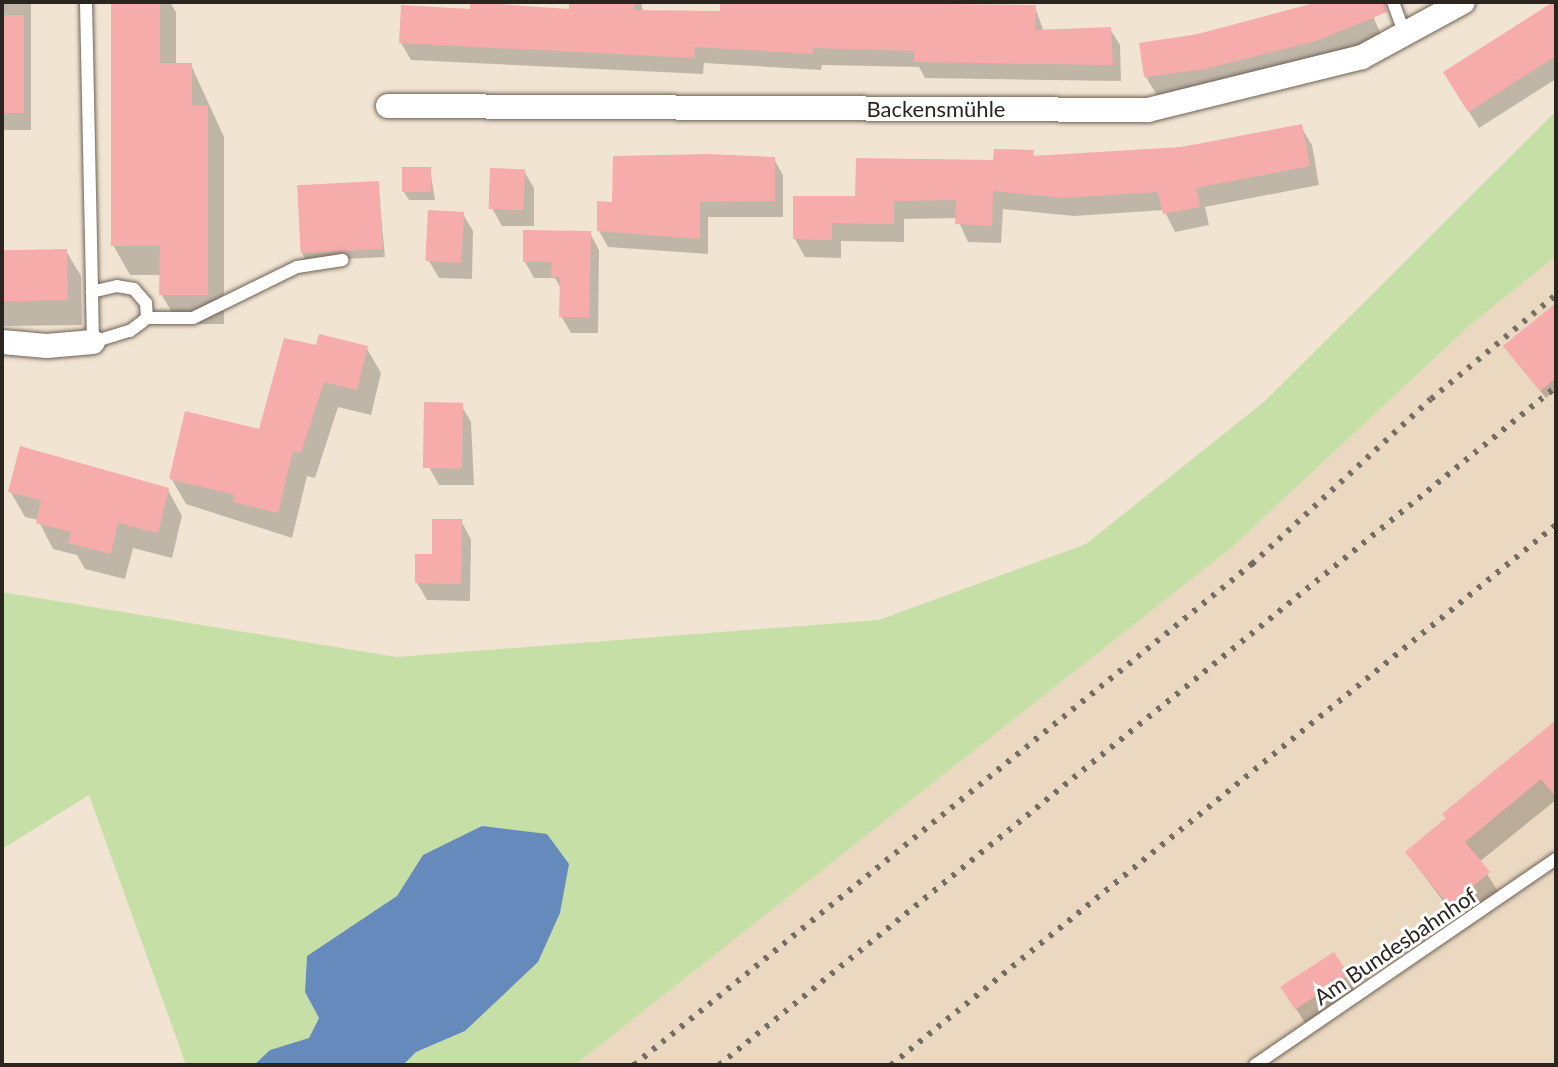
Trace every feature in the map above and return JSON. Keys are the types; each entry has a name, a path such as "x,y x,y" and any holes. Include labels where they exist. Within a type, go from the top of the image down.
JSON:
{"street":[{"name":"Backensmühle","path":"388,106 1148,110 1289,79 1362,57 1463,2"},
{"path":"2,342 47,346 93,342"}],"lane":[{"path":"86,2 93,342 130,331 147,318 193,318 297,267 342,260"},
{"path":"1393,2 1405,35"},
{"path":"92,292 117,286 134,289 146,303 147,318"},
{"name":"Am Bundesbahnhof","path":"1255,1065 1556,859"}],"shaded area":[{"path":"1556,256 1556,1065 575,1065 1231,548 1469,326"}],"green space":[{"path":"1556,111 1556,256 1469,326 1231,548 575,1065 403,1065 416,1052 465,1031 423,855 398,896 307,956 305,992 319,1018 309,1038 270,1050 254,1065 186,1065 89,795 2,849 2,592 396,657 879,620 1086,544 1265,401"}],"water":[{"path":"482,826 547,834 569,864 560,913 538,962 465,1031 416,1052 403,1065 254,1065 270,1050 309,1038 319,1018 305,992 307,956 397,896 423,855"}],"building":[{"path":"111,2 160,2 160,63 192,63 192,105 208,106 208,295 159,295 160,246 111,246"},
{"path":"470,2 569,9 569,2 634,2 634,10 720,11 720,2 1036,5 1035,30 1111,27 1113,65 914,62 914,51 813,48 813,54 695,47 694,58 399,43 401,5 470,9"},
{"path":"1318,2 1384,2 1387,12 1316,41 1205,69 1144,77 1139,43 1198,34"},
{"path":"1553,2 1556,56 1468,112 1443,72"},
{"path":"2,15 24,15 24,113 2,113"},
{"path":"1302,124 1310,166 1196,188 1200,207 1163,214 1158,192 1062,198 993,191 992,226 955,224 956,200 894,201 894,224 832,223 832,240 793,239 793,196 855,196 856,158 993,160 994,149 1034,150 1033,156 1181,147"},
{"path":"709,154 775,157 775,201 700,202 700,239 597,231 597,201 612,202 613,156"},
{"path":"402,167 431,167 431,192 402,192"},
{"path":"490,168 525,169 524,210 489,209"},
{"path":"379,181 383,249 301,253 297,185"},
{"path":"428,210 464,212 461,263 425,261"},
{"path":"523,230 591,231 589,317 559,317 560,277 551,277 552,262 523,262"},
{"path":"67,249 68,300 3,301 2,250"},
{"path":"1556,303 1556,378 1540,391 1503,346"},
{"path":"319,334 368,346 357,390 324,382 301,453 293,451 278,513 233,502 235,495 169,479 185,411 259,429 284,338 316,345"},
{"path":"424,402 463,403 462,469 423,468"},
{"path":"20,446 169,488 158,533 118,523 111,554 68,543 71,532 36,523 41,500 8,492"},
{"path":"432,519 462,519 461,584 415,583 415,554 432,554"},
{"path":"1556,720 1556,797 1541,779 1465,842 1490,872 1449,906 1405,852 1446,818 1442,814"},
{"path":"1334,952 1349,975 1295,1010 1280,987"}],"railway":[{"path":"634,1065 1252,564 1431,399 1556,295"},
{"path":"719,1065 1556,387"},
{"path":"891,1065 1556,525"}]}
